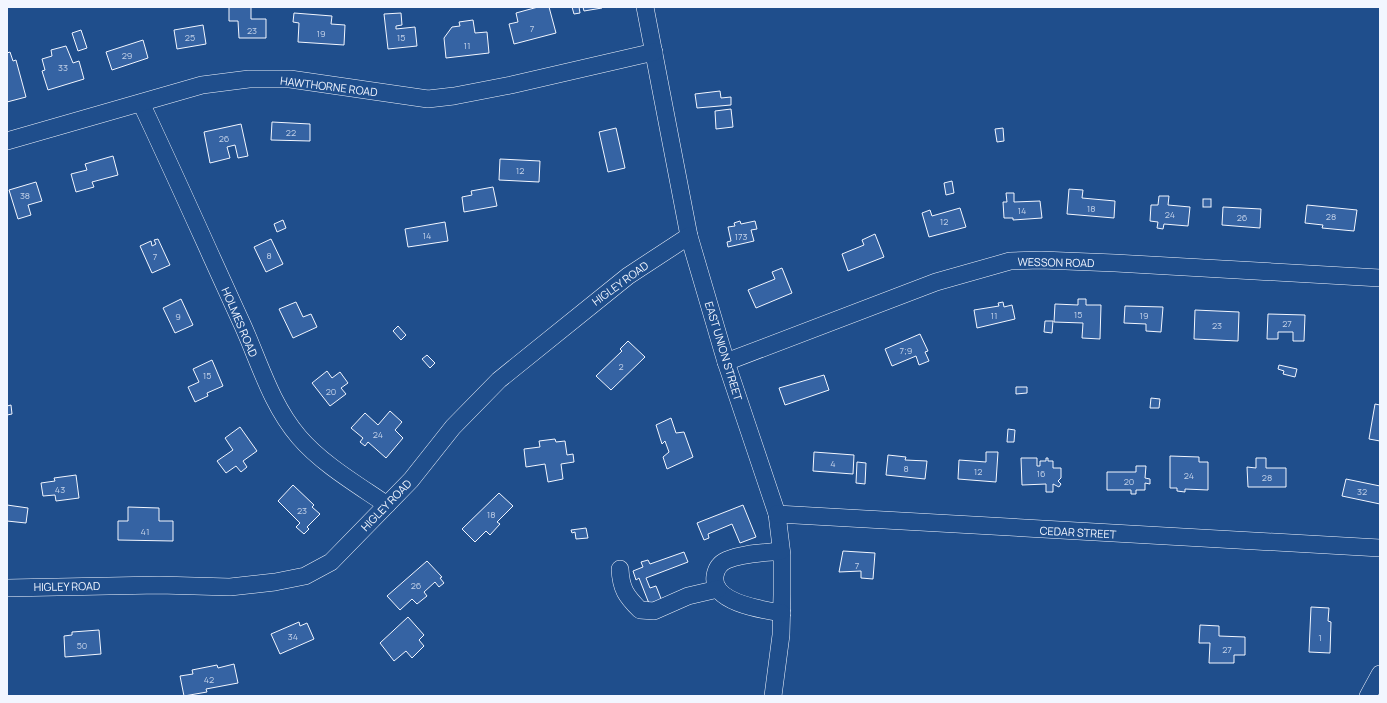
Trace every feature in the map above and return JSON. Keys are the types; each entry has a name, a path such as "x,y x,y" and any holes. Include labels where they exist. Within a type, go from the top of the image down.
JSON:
{"street":[{"name":"EAST UNION STREET","path":"645,7 689,236 726,362 777,514 781,551 782,613 773,696"},
{"name":"HAWTHORNE ROAD","path":"7,141 202,85 249,79 290,79 428,99 454,96 504,86 654,52"},
{"name":"HOLMES ROAD","path":"141,103 250,342 268,388 283,416 300,438 337,470 387,505"},
{"name":"HIGLEY ROAD","path":"7,588 152,585 230,587 275,582 305,576 331,562 411,480 452,427 499,380 628,276 689,236"},
{"name":"WESSON ROAD","path":"726,362 936,282 1010,261 1041,260 1115,263 1380,278"},
{"name":"CEDAR STREET","path":"777,514 1380,548"},
{"path":"781,551 747,555 728,560 719,564 714,577 718,589 725,597 738,603 782,613"},
{"path":"620,569 621,584 628,598 640,610 654,611 688,596 718,589"},
{"path":"1368,696 1380,674"}],"building":[{"path":"229,7 251,7 251,19 266,19 266,38 239,38 238,21 229,21"},
{"path":"538,7 549,7 556,33 514,44 509,24 518,22 516,13"},
{"path":"572,7 579,7 580,13 574,14"},
{"path":"583,7 602,7 602,8 584,11"},
{"path":"294,13 332,16 331,24 345,25 344,45 298,42 299,23 293,22"},
{"path":"401,13 402,25 396,26 396,29 415,27 417,46 388,49 384,14"},
{"path":"473,20 475,33 487,32 489,53 446,58 444,38 452,27 460,26 459,22"},
{"path":"203,25 206,44 177,49 174,30"},
{"path":"81,30 87,48 78,51 72,33"},
{"path":"143,40 148,58 112,70 106,52"},
{"path":"66,46 73,63 79,61 84,79 48,90 42,71 45,70 42,59 52,56 51,50"},
{"path":"10,52 13,61 16,60 26,97 7,102 7,53"},
{"path":"720,91 721,98 731,97 731,105 697,108 695,94"},
{"path":"731,109 733,127 716,129 715,111"},
{"path":"272,122 310,124 310,141 271,140"},
{"path":"241,124 248,156 238,158 235,145 227,147 230,158 210,163 204,132"},
{"path":"616,128 625,168 608,172 599,132"},
{"path":"1003,128 1004,141 997,142 995,129"},
{"path":"113,156 118,175 92,182 94,187 76,192 71,174 87,170 85,164"},
{"path":"500,159 540,161 539,182 499,180"},
{"path":"952,181 954,193 946,195 944,183"},
{"path":"36,182 42,201 28,205 31,215 18,219 9,190"},
{"path":"493,187 497,206 464,212 462,197 472,195 471,191"},
{"path":"1069,189 1083,190 1082,198 1115,201 1114,218 1067,214"},
{"path":"1006,193 1014,193 1014,202 1040,201 1042,218 1013,220 1013,218 1004,218 1003,202 1007,202"},
{"path":"1159,196 1169,196 1168,205 1190,207 1188,226 1164,224 1163,229 1157,228 1158,222 1150,221 1151,205 1158,205"},
{"path":"1203,199 1211,199 1211,207 1203,207"},
{"path":"1307,205 1357,210 1354,231 1322,228 1323,225 1305,223"},
{"path":"1223,207 1261,209 1260,228 1222,225"},
{"path":"960,208 966,227 929,237 922,213 930,210 932,216"},
{"path":"283,220 286,228 277,232 274,224"},
{"path":"740,221 741,224 755,221 757,229 751,230 754,241 728,247 727,242 731,241 728,227 735,226 734,223"},
{"path":"445,222 448,241 408,247 405,229"},
{"path":"875,234 884,257 848,271 842,254 864,245 862,240"},
{"path":"158,239 170,265 152,273 140,246 151,241 152,246 156,244 154,240"},
{"path":"271,239 283,264 266,272 254,247"},
{"path":"782,268 792,293 756,308 748,290 775,279 772,272"},
{"path":"181,299 193,325 175,333 163,308"},
{"path":"1078,299 1086,299 1086,305 1101,305 1100,339 1082,338 1083,323 1054,322 1055,304 1078,305"},
{"path":"296,302 303,317 311,314 317,327 293,338 279,309"},
{"path":"1003,302 1004,307 1012,305 1015,319 977,328 974,310 999,306 998,303"},
{"path":"1125,306 1163,307 1161,332 1146,331 1146,324 1124,323"},
{"path":"1195,310 1239,312 1238,341 1194,339"},
{"path":"1268,314 1305,315 1304,341 1293,341 1293,332 1278,332 1278,339 1267,339"},
{"path":"1045,321 1053,321 1052,333 1044,332"},
{"path":"398,326 406,335 401,340 393,331"},
{"path":"920,334 928,351 925,352 929,361 919,365 916,356 892,366 885,349"},
{"path":"628,341 645,357 611,390 596,376 622,351 620,349"},
{"path":"427,355 435,363 430,368 422,359"},
{"path":"212,360 223,386 207,393 208,396 195,402 188,387 199,382 193,369"},
{"path":"1279,365 1297,369 1295,377 1283,374 1284,371 1278,369"},
{"path":"327,371 332,378 340,372 348,383 341,388 346,394 330,406 312,383"},
{"path":"824,375 829,390 785,405 779,388"},
{"path":"1016,387 1027,387 1027,393 1016,394"},
{"path":"1151,398 1160,399 1159,408 1150,408"},
{"path":"1375,404 1380,405 1380,441 1369,439"},
{"path":"11,405 12,414 7,415 7,406"},
{"path":"390,411 402,422 395,430 403,438 386,458 368,442 365,446 360,442 363,438 351,428 365,413 378,425"},
{"path":"671,418 676,433 684,432 693,457 667,469 663,457 669,452 665,441 662,444 656,425"},
{"path":"240,427 257,451 243,461 247,467 241,472 236,466 226,473 217,461 233,450 225,438"},
{"path":"1008,429 1015,430 1014,442 1007,442"},
{"path":"555,439 556,442 565,441 567,455 573,454 574,462 561,464 563,479 548,482 545,464 526,467 524,449 540,447 539,441"},
{"path":"814,452 854,455 853,474 813,471"},
{"path":"986,452 998,452 996,482 958,479 959,460 986,462"},
{"path":"888,455 906,457 905,460 927,461 925,479 886,475"},
{"path":"1170,456 1199,457 1199,462 1208,462 1208,490 1185,489 1185,492 1177,491 1177,488 1170,488"},
{"path":"1021,458 1037,458 1037,466 1040,466 1040,461 1046,461 1046,458 1048,458 1048,461 1053,461 1053,468 1061,468 1061,478 1058,481 1061,484 1059,487 1053,484 1053,492 1046,492 1046,484 1022,485"},
{"path":"1256,458 1266,458 1266,468 1286,468 1286,487 1248,487 1247,467 1256,468"},
{"path":"857,462 866,463 865,484 856,483"},
{"path":"1136,466 1146,466 1145,478 1150,479 1150,484 1145,483 1145,490 1136,490 1136,494 1131,494 1131,490 1107,490 1107,472 1136,472"},
{"path":"76,475 79,498 56,501 55,495 43,496 41,483 55,481 54,478"},
{"path":"1346,479 1380,486 1380,504 1342,496"},
{"path":"293,485 314,505 312,507 320,514 307,527 309,529 304,534 296,527 300,523 278,501"},
{"path":"499,493 513,506 497,522 500,524 490,535 486,531 475,542 462,529"},
{"path":"7,505 28,508 26,523 7,521"},
{"path":"743,505 756,537 740,543 732,524 708,534 709,538 704,540 697,523"},
{"path":"128,507 159,508 159,521 173,521 173,541 118,540 118,521 128,521"},
{"path":"586,528 588,538 576,539 575,532 572,533 571,530"},
{"path":"843,551 875,553 873,579 861,578 861,571 839,572"},
{"path":"684,552 688,562 646,578 650,588 656,586 662,601 650,606 639,578 636,580 633,571 643,567 641,562 648,560 650,564"},
{"path":"427,561 442,577 440,578 444,583 439,587 435,582 424,592 427,596 417,604 412,599 400,610 387,596"},
{"path":"1311,607 1329,608 1328,621 1331,622 1330,653 1309,652"},
{"path":"408,617 424,635 419,640 424,646 412,658 406,651 394,661 380,643"},
{"path":"299,622 300,626 307,623 314,639 280,654 271,634"},
{"path":"1200,625 1219,626 1219,636 1245,637 1245,655 1234,655 1234,663 1209,663 1210,643 1199,643"},
{"path":"99,630 101,654 65,657 64,636 72,635 72,632"},
{"path":"234,664 238,683 206,689 207,692 184,696 180,676 193,674 192,670 217,665 218,668"}]}
